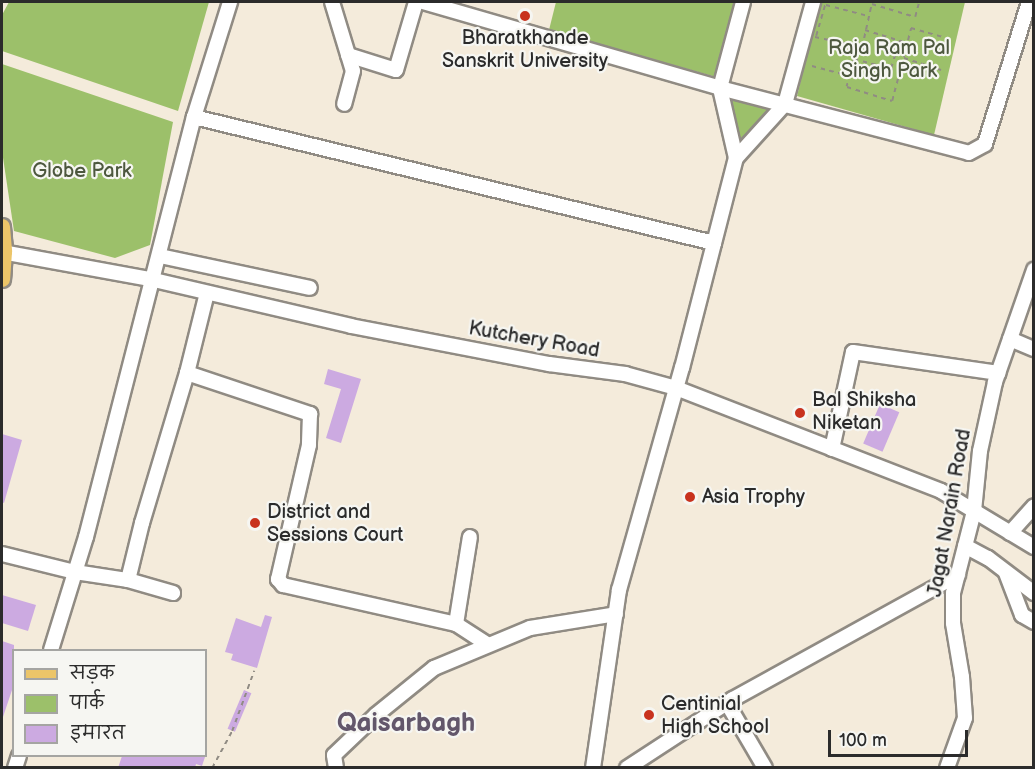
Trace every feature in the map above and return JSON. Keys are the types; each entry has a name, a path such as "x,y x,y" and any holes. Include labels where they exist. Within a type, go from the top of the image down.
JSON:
{"main road":[{"path":"2,226 2,279"}],"street":[{"path":"52,649 75,572 154,280 194,117 230,2"},
{"path":"332,2 353,71 344,104"},
{"path":"348,55 396,70 416,2"},
{"path":"423,2 720,88 969,153 985,144 1029,2"},
{"path":"593,768 619,590 676,388 736,158 720,88 743,2"},
{"path":"736,158 785,104 822,3"},
{"path":"194,117 714,243"},
{"name":"Kutchery Road","path":"3,252 154,280 351,326 549,364 625,374 676,388 941,491 1034,547"},
{"path":"160,256 309,288"},
{"name":"Jagat Narain Road","path":"947,768 965,718 962,677 953,623 953,593 974,511 980,451 998,373 1034,270"},
{"path":"128,580 142,523 187,373 207,292"},
{"path":"1010,339 1034,349"},
{"path":"832,449 853,352 998,373"},
{"path":"187,373 310,414 309,445 278,579 283,585 456,624 488,645"},
{"path":"1010,533 1034,506"},
{"path":"456,624 470,537"},
{"path":"965,546 988,558 1034,593"},
{"path":"2,554 75,572 128,580 173,593"},
{"path":"1006,573 1022,615 1034,622"},
{"path":"627,768 727,703 958,575"},
{"path":"336,768 334,755 376,715 434,668 530,627 616,614"},
{"path":"727,703 765,768"}],"path":[{"path":"919,2 915,17 871,3 862,47 861,50 857,49 847,87 892,101 911,28 950,39"},
{"path":"816,37 822,3 868,16"},
{"path":"866,30 907,43"},
{"path":"812,36 862,47"},
{"path":"890,69 899,40"},
{"path":"887,52 894,55"},
{"path":"904,57 941,70"},
{"path":"854,59 900,71"},
{"path":"812,66 850,76"},
{"path":"212,768 231,731 254,671"}],"green space":[{"path":"9,2 209,2 178,111 2,51 2,15"},
{"path":"556,2 736,2 716,77 549,30"},
{"name":"Raja Ram Pal Singh Park","path":"820,2 965,2 934,135 797,96"},
{"name":"Globe Park","path":"2,64 173,122 150,245 115,258 14,231 2,151"},
{"path":"728,96 771,106 738,147"}],"building":[{"path":"328,369 361,379 341,443 326,438 341,389 324,384"},
{"path":"880,404 899,412 883,452 863,444"},
{"path":"2,434 22,440 4,503 2,502"},
{"path":"2,595 36,605 28,631 2,623"},
{"path":"265,615 272,617 257,668 231,660 233,654 225,652 236,618 261,627"},
{"path":"2,641 14,645 12,649 12,690 3,717"},
{"path":"244,690 251,693 235,732 228,729"},
{"path":"122,757 205,757 202,766 196,764 195,768 118,768"}],"place":[{"name":"Bharatkhande Sanskrit University","path":"525,16"},
{"name":"Bal Shiksha Niketan","path":"800,413"},
{"name":"Asia Trophy","path":"690,497"},
{"name":"District and Sessions Court","path":"255,523"},
{"name":"Centinial High School","path":"649,715"}],"district":[{"name":"Qaisarbagh","path":"406,724"}]}
